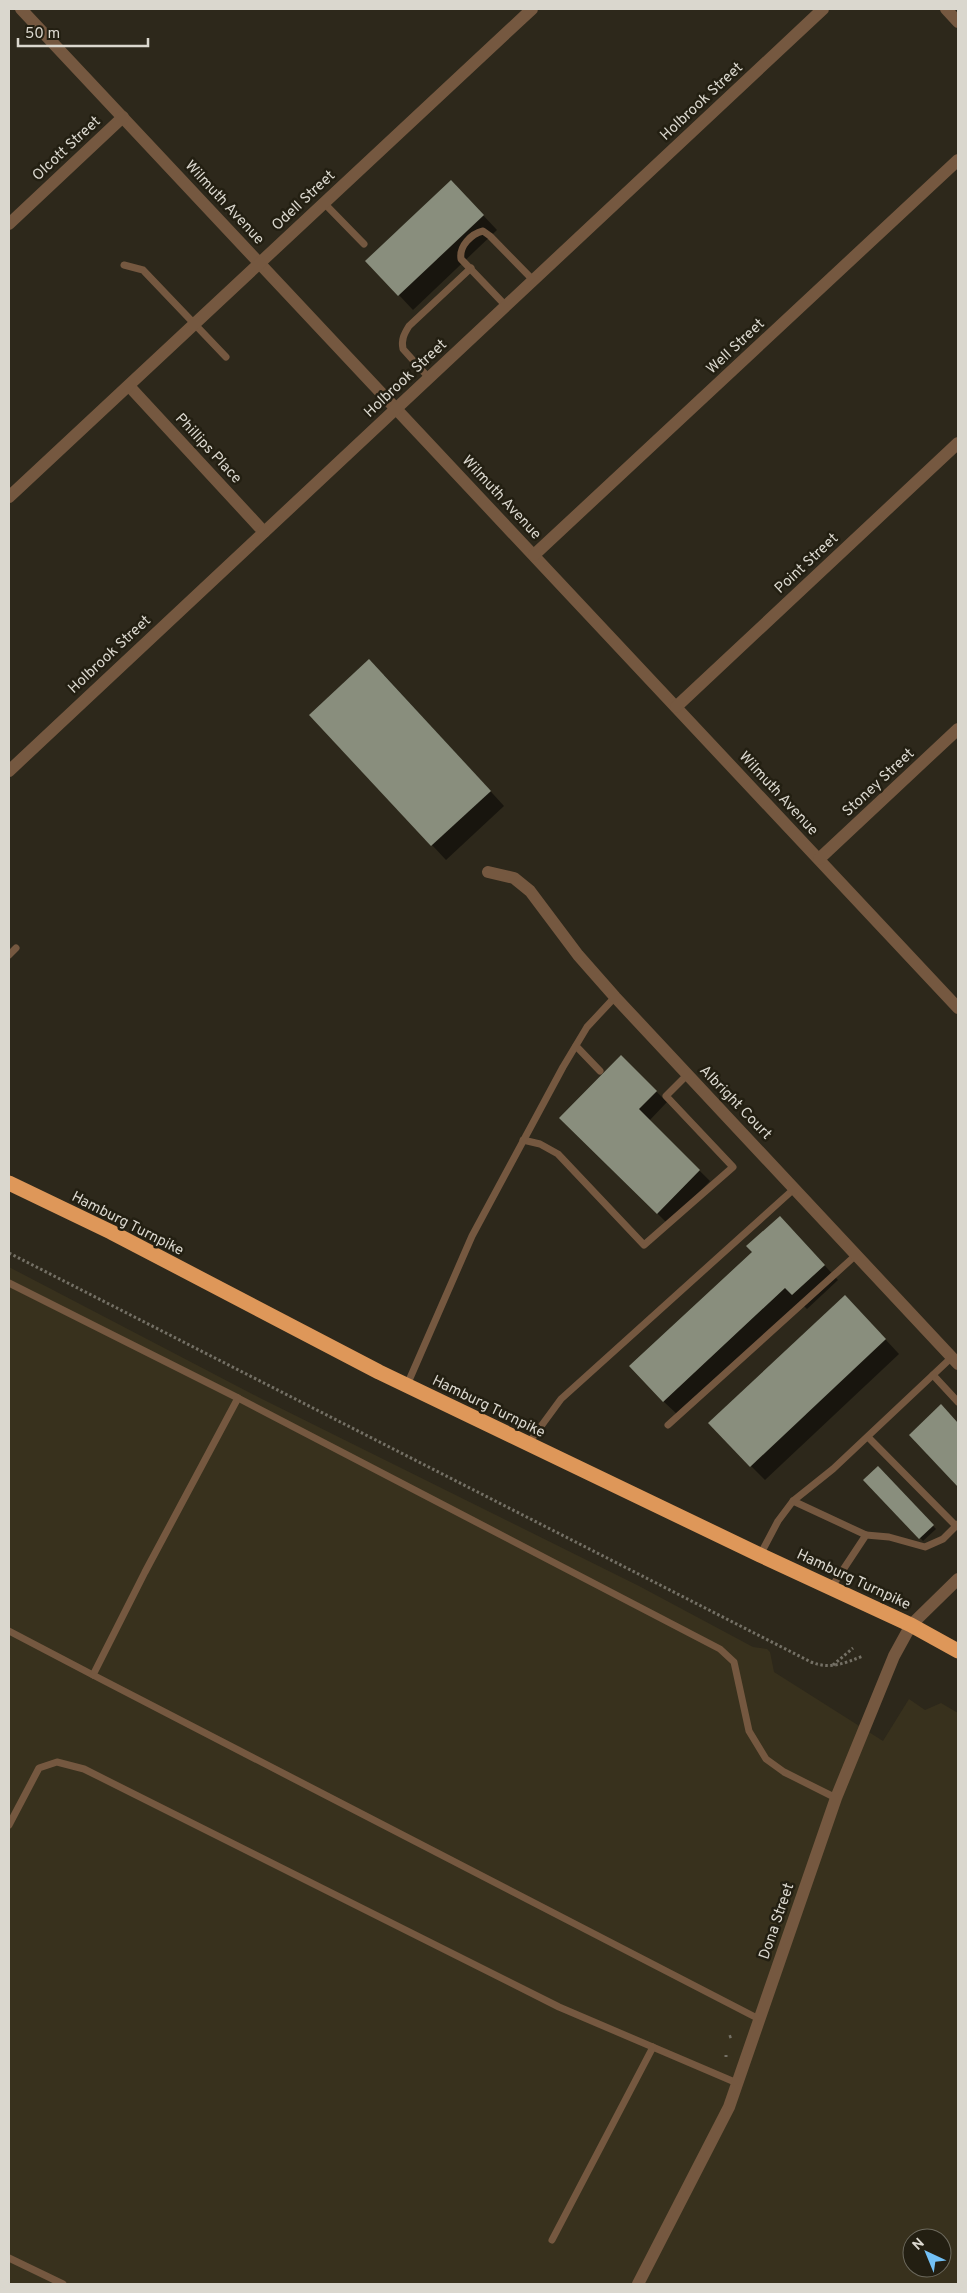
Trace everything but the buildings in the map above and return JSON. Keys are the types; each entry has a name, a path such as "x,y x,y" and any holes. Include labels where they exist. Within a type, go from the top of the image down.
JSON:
{"highway":[{"name":"Hamburg Turnpike","path":"9,1184 112,1232 407,1386 911,1625 958,1651"}],"street":[{"name":"Wilmuth Avenue","path":"21,9 958,1008"},
{"name":"Odell Street","path":"9,497 532,9"},
{"name":"Holbrook Street","path":"9,771 823,9"},
{"path":"946,9 958,22"},
{"name":"Olcott Street","path":"9,224 122,117"},
{"name":"Well Street","path":"534,555 958,160"},
{"name":"Phillips Place","path":"129,386 264,532"},
{"name":"Point Street","path":"676,707 958,443"},
{"name":"Stoney Street","path":"819,859 958,729"},
{"name":"Albright Court","path":"488,872 514,878 530,891 578,955 614,997 795,1188 955,1361"},
{"name":"Dona Street","path":"638,2284 728,2107 836,1798 894,1656 911,1625 958,1579"}],"lane":[{"path":"324,203 364,244"},
{"path":"506,306 462,259 460,252 464,244 476,232 482,231 533,280"},
{"path":"124,265 143,270 226,357"},
{"path":"429,378 403,349 402,342 405,333 409,326 471,268"},
{"path":"9,955 16,948"},
{"path":"407,1386 472,1236 523,1140 587,1027 614,997"},
{"path":"576,1046 600,1071"},
{"path":"523,1140 540,1144 558,1154 644,1246 732,1167 666,1096 687,1075"},
{"path":"527,1444 561,1399 795,1188"},
{"path":"668,1425 856,1255"},
{"path":"9,1283 238,1398 720,1649 734,1662 749,1731 766,1759 784,1772 836,1798"},
{"path":"760,1555 778,1521 793,1501 833,1469 932,1375 955,1361"},
{"path":"932,1375 958,1402"},
{"path":"93,1675 238,1398"},
{"path":"793,1501 866,1535 890,1536 925,1547 943,1538 957,1525 868,1437"},
{"path":"831,1588 866,1535"},
{"path":"9,1631 759,2019"},
{"path":"9,1825 39,1768 57,1762 84,1769 559,2007 737,2083"},
{"path":"552,2240 653,2047"},
{"path":"9,2258 63,2284"}],"path":[{"path":"9,1253 811,1662 821,1666 833,1666 861,1657"},
{"path":"833,1666 853,1648"}],"shaded area":[{"path":"9,1267 260,1398 639,1586 753,1647 767,1649 770,1652 774,1672 883,1741 909,1699 925,1710 941,1703 958,1713 958,2284 9,2284"}]}
